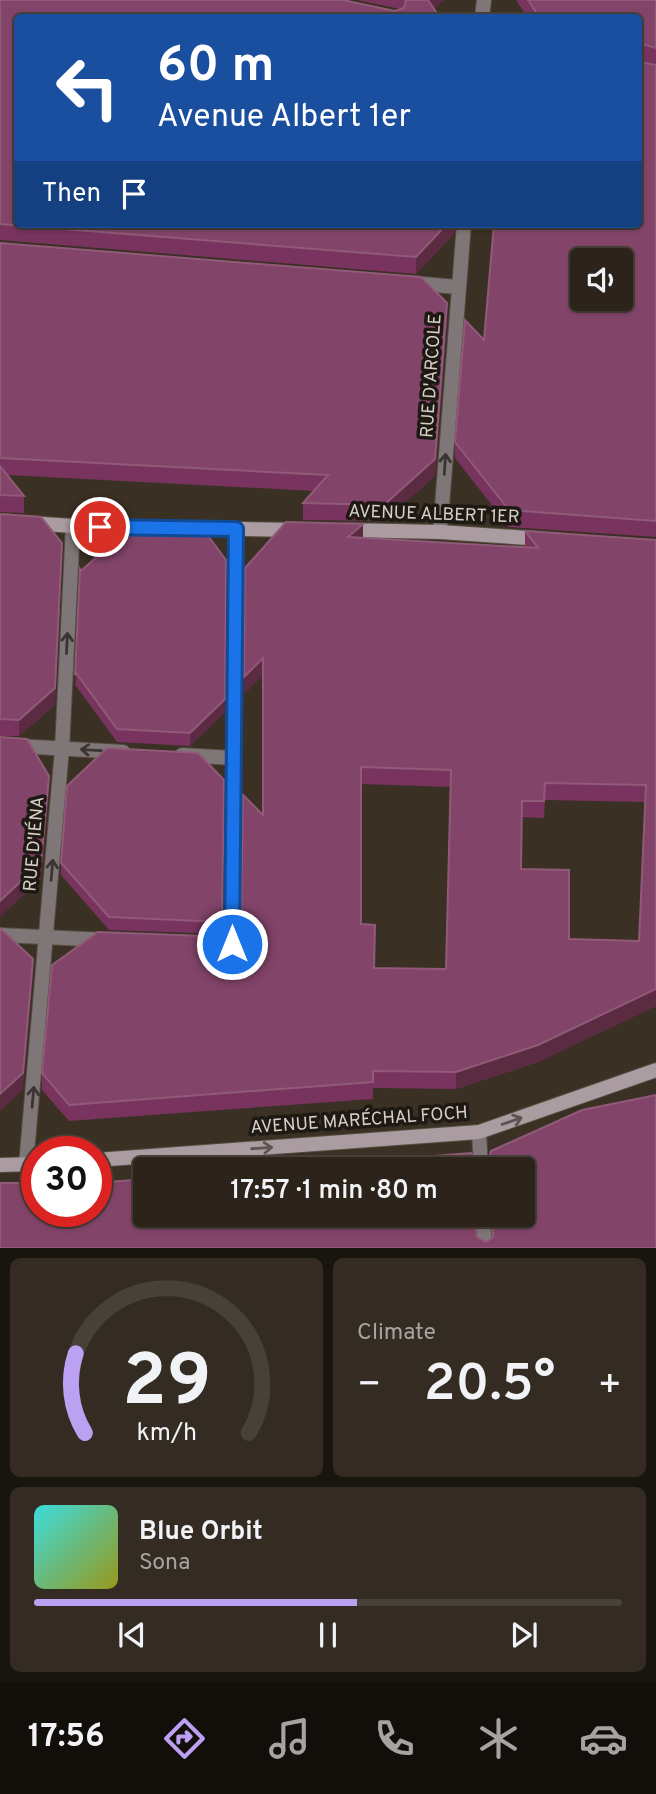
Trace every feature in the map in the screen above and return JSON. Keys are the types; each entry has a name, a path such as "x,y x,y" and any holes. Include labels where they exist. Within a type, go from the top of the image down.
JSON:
{"street":[{"name":"RUE D'ARCOLE","path":"440,532 464,228"},
{"path":"403,282 458,287"},
{"name":"AVENUE ALBERT 1ER","path":"0,521 73,526 440,532 562,540"},
{"name":"RUE D'IÉNA","path":"34,1136 62,748 73,526"},
{"path":"205,943 232,944 236,529"},
{"path":"0,746 141,753"},
{"path":"167,754 233,758"},
{"path":"0,935 126,940"},
{"name":"AVENUE MARÉCHAL FOCH","path":"112,1159 479,1132 656,1070"},
{"path":"479,1132 480,1157"},
{"path":"0,1165 21,1164"},
{"path":"484,1227 485,1248"}],"building":[{"path":"0,0 343,0 395,11 404,8 406,0 428,0 437,14 14,14 14,225 0,224"},
{"path":"528,0 656,0 656,48 642,44 642,14 537,14"},
{"path":"642,63 656,65 656,521 509,510 455,442 465,320 484,340 494,228 642,228"},
{"path":"50,228 443,228 416,257"},
{"path":"0,243 421,277 447,303 435,459 384,505 303,503 328,475 0,458"},
{"path":"0,466 24,496 0,495"},
{"path":"0,514 41,517 62,543 55,688 19,720 0,719"},
{"path":"286,522 363,524 348,537 538,548 525,531 656,540 656,989 538,1045 456,1072 373,1071 373,1082 69,1105 42,1073 52,965 98,932 232,937 241,932 243,795 263,815 263,658 244,677 245,568","holes":["361,767 451,770 446,969 374,968 375,925 361,924","545,783 646,785 639,941 569,939 569,870 521,869 522,801 544,801"]},
{"path":"133,524 200,525 226,560 225,699 190,733 117,729 76,673 75,675 80,569 81,571"},
{"path":"0,737 27,739 49,776 41,862 0,901"},
{"path":"107,748 198,753 224,780 222,922 109,917 61,863 67,786"},
{"path":"0,928 33,959 23,1073 0,1094"},
{"path":"656,1095 656,1248 0,1248 0,1183 21,1183 21,1227 112,1227 112,1182 133,1180 133,1227 476,1227 477,1237 486,1242 493,1237 493,1227 535,1227 535,1157 489,1157 491,1151 582,1110"},
{"path":"471,1153 474,1157 421,1157"}],"route":[{"path":"100,527 236,529 232,944"}]}
